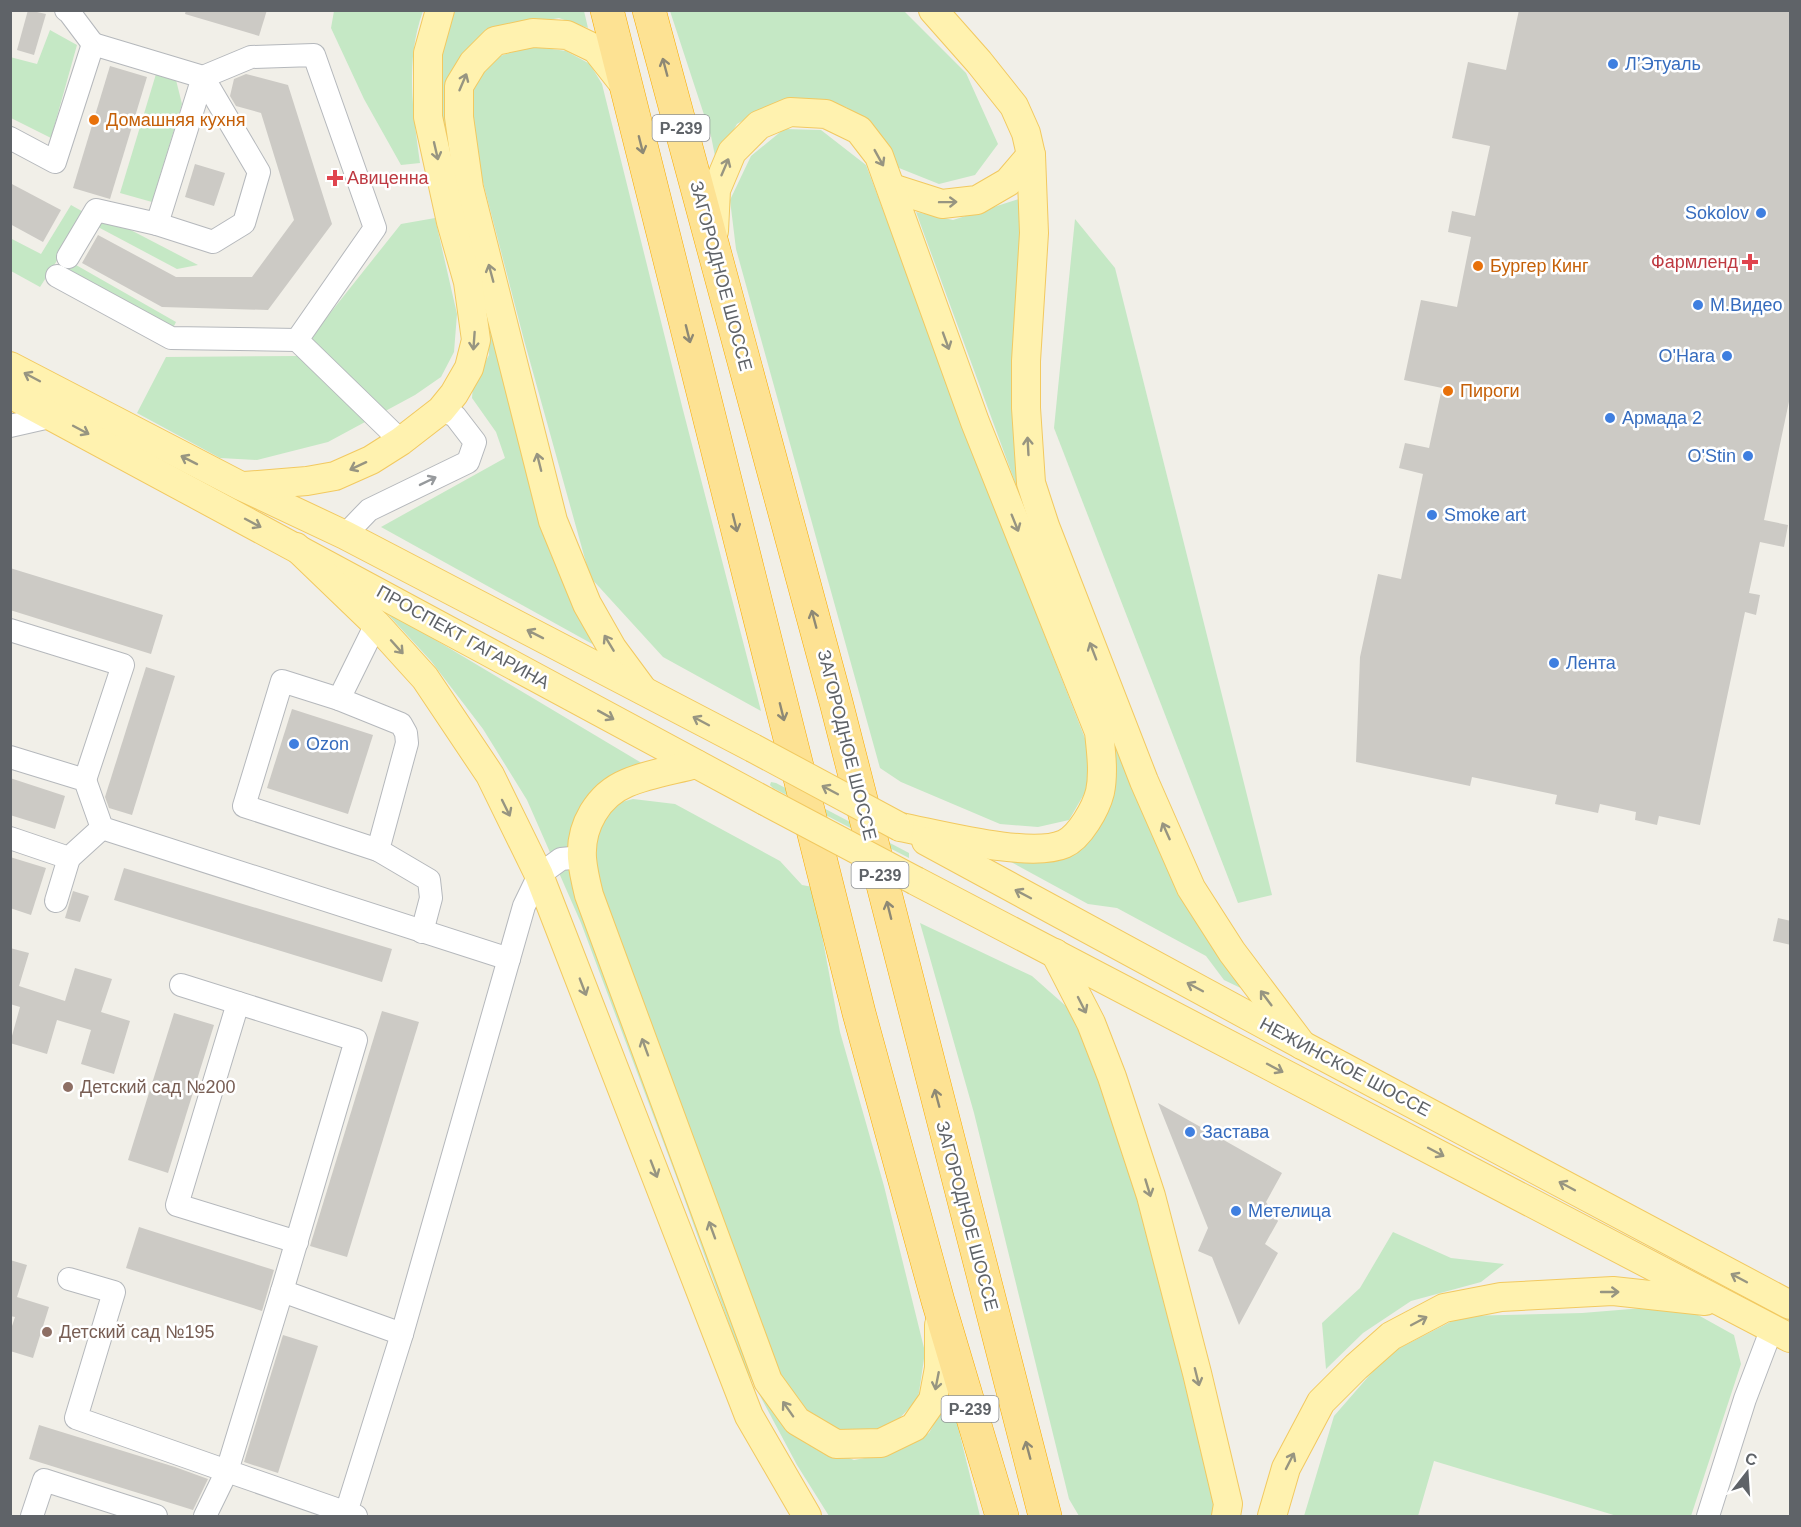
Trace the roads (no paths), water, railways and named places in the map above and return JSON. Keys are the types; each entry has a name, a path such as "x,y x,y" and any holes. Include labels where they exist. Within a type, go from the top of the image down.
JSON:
{"highway":[{"name":"Р-239","path":"607,10 859,1013 938,1301 1002,1516"},
{"name":"ЗАГОРОДНОЕ ШОССЕ","path":"650,10 836,702 1046,1513"}],"main road":[{"path":"242,486 307,481 335,476 370,460 401,441 441,410 454,394 469,368 476,340 468,282 451,222 428,117 428,54 440,10"},
{"path":"933,10 980,62 1014,106 1026,133 1031,155 1034,233 1026,396 1030,483 1045,526 1144,781 1191,888 1232,952 1302,1045"},
{"path":"627,88 596,49 567,35 533,33 495,42 473,63 459,86 459,117 469,188 553,521 587,604 612,648 643,690"},
{"path":"713,245 716,190 732,152 759,125 790,112 826,114 859,130 879,156 892,188 975,422 1099,732 1102,755 1100,792 1081,831 1065,844 1040,848 1002,847 900,827"},
{"path":"892,188 942,204 977,200 1008,182 1031,155"},
{"name":"ПРОСПЕКТ ГАГАРИНА","path":"10,366 242,486 345,535 900,827"},
{"name":"ПРОСПЕКТ ГАГАРИНА","path":"10,394 916,881"},
{"path":"297,547 376,624 425,678 490,775 539,875 749,1416 807,1516"},
{"path":"696,764 627,783 604,798 590,816 584,836 582,858 592,905 768,1381 797,1421 836,1444 881,1443 914,1427 933,1400 939,1368 938,1301"},
{"name":"НЕЖИНСКОЕ ШОССЕ","path":"900,827 1302,1045 1791,1305"},
{"name":"НЕЖИНСКОЕ ШОССЕ","path":"916,881 1781,1333"},
{"path":"1055,953 1091,1023 1112,1077 1150,1196 1197,1373 1228,1504 1226,1516"},
{"path":"1272,1516 1286,1468 1321,1402 1391,1336 1444,1308 1501,1297 1613,1291 1721,1303"}],"street":[{"path":"66,10 93,44 203,76 251,57 314,55 375,228 297,340"},
{"path":"10,138 55,162 93,44"},
{"path":"157,224 203,76"},
{"path":"203,76 259,172 244,224 213,242 157,224 96,210 62,267 171,338 297,340 401,441"},
{"path":"345,535 369,510 468,462 475,442 455,416 441,410"},
{"path":"10,426 54,416"},
{"path":"339,699 376,624"},
{"path":"10,630 123,665 85,780 102,828"},
{"path":"378,850 407,743 406,733 400,724 339,699 282,681 244,806 378,850 429,880 431,898 422,932"},
{"path":"10,757 85,780"},
{"path":"102,828 509,959"},
{"path":"56,901 69,858 102,828"},
{"path":"10,838 69,858"},
{"path":"69,1279 114,1292 75,1418 349,1515 524,906 539,875 561,859 582,858"},
{"path":"181,986 356,1040 227,1471 206,1516"},
{"path":"238,1004 177,1205 297,1242"},
{"path":"282,1291 402,1334"},
{"path":"1708,1516 1745,1399 1781,1333"},
{"path":"32,1516 44,1480 156,1516"}],"place":[{"name":"Л’Этуаль","path":"1613,64"},
{"name":"Домашняя кухня","path":"94,120"},
{"name":"Авиценна","path":"335,178"},
{"name":"Sokolov","path":"1761,213"},
{"name":"Фармленд","path":"1750,262"},
{"name":"Бургер Кинг","path":"1478,266"},
{"name":"М.Видео","path":"1698,305"},
{"name":"O'Hara","path":"1727,356"},
{"name":"Пироги","path":"1448,391"},
{"name":"Армада 2","path":"1610,418"},
{"name":"O'Stin","path":"1748,456"},
{"name":"Smoke art","path":"1432,515"},
{"name":"Лента","path":"1554,663"},
{"name":"Ozon","path":"294,744"},
{"name":"Детский сад №200","path":"68,1087"},
{"name":"Застава","path":"1190,1132"},
{"name":"Метелица","path":"1236,1211"},
{"name":"Детский сад №195","path":"47,1332"}]}
